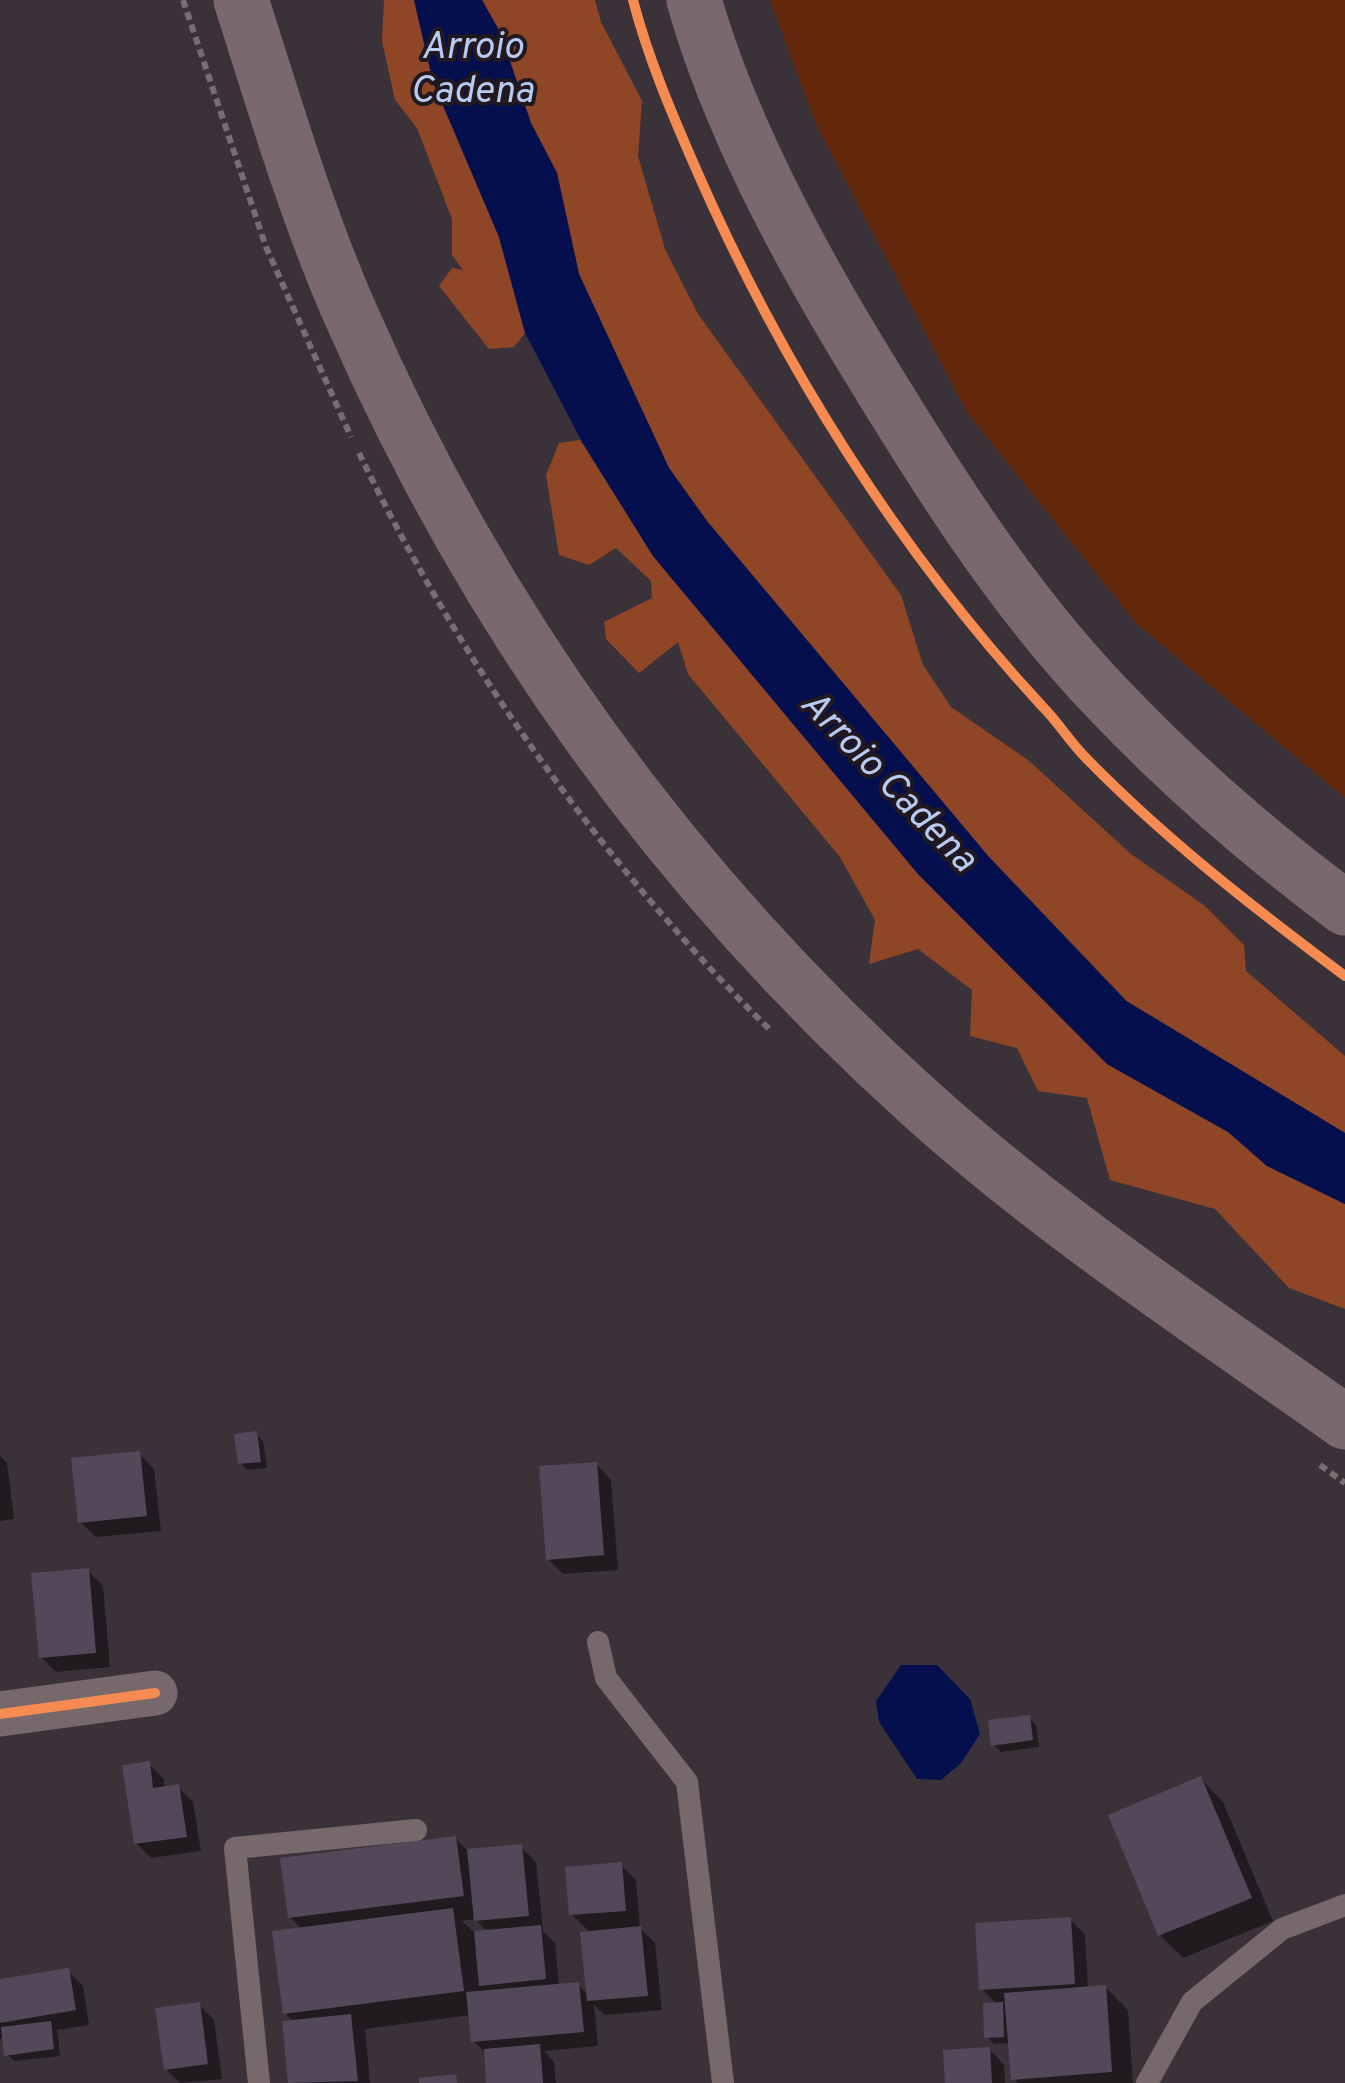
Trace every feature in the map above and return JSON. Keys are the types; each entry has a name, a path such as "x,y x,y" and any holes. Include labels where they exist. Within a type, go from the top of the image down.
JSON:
{"main road":[{"path":"241,0 308,208 351,316 405,427 487,582 587,735 692,871 752,940 924,1106 1129,1270 1345,1422"},
{"path":"694,0 725,86 802,257 931,470 1013,586 1106,698 1287,864 1345,908"}],"street":[{"path":"0,1714 155,1693"}],"lane":[{"path":"598,1642 606,1678 687,1782 723,2083"},
{"path":"258,2083 236,1848 416,1830"},
{"path":"1147,2083 1192,2002 1282,1929 1345,1905"}],"shaded area":[{"path":"384,0 414,0 433,82 499,237 525,333 514,347 489,349 439,286 452,268 463,270 452,255 452,219 417,128 395,100 382,41"},
{"path":"482,0 595,0 601,22 642,101 638,156 665,249 698,314 901,595 923,665 951,707 1028,760 1131,854 1205,906 1244,945 1246,971 1345,1056 1345,1133 1127,1001 989,857 707,521 669,468 579,274 557,173 531,123 500,32"},
{"path":"770,0 1345,0 1345,798 1137,624 968,414 816,124"},
{"path":"580,440 653,556 918,874 1107,1064 1228,1132 1267,1166 1345,1204 1345,1309 1289,1288 1215,1209 1110,1180 1087,1098 1038,1091 1017,1048 970,1036 972,990 918,949 869,964 875,920 840,857 688,674 678,642 639,673 606,639 604,622 652,598 651,581 616,548 589,565 559,555 546,475 559,443"}],"water":[{"name":"Arroio Cadena","path":"414,0 482,0 500,32 531,123 557,173 579,274 669,468 707,521 989,857 1126,1001 1345,1133 1345,1204 1267,1166 1228,1132 1107,1064 918,874 653,556 581,440 525,333 499,237 433,82"},
{"path":"901,1665 937,1665 970,1699 980,1734 961,1763 941,1780 917,1779 879,1722 876,1701"}],"building":[{"path":"257,1431 261,1462 238,1464 234,1434"},
{"path":"140,1451 147,1516 78,1523 71,1458"},
{"path":"597,1462 604,1555 546,1560 539,1466"},
{"path":"89,1568 96,1653 39,1658 31,1573"},
{"path":"1030,1715 1033,1740 991,1746 988,1720"},
{"path":"150,1761 153,1788 179,1784 187,1837 134,1844 122,1765"},
{"path":"1201,1776 1252,1898 1158,1936 1108,1815"},
{"path":"456,1836 464,1896 288,1918 280,1858"},
{"path":"522,1844 529,1916 474,1921 467,1849"},
{"path":"622,1862 626,1911 569,1915 565,1867"},
{"path":"453,1908 464,1991 283,2014 272,1931"},
{"path":"1071,1917 1075,1984 979,1990 975,1923"},
{"path":"541,1925 546,1979 479,1986 474,1931"},
{"path":"641,1926 648,1996 587,2001 580,1932"},
{"path":"69,1968 76,2010 0,2023 0,1979"},
{"path":"579,1982 584,2032 471,2042 466,1992"},
{"path":"1106,1985 1112,2072 1011,2080 1004,1993"},
{"path":"200,2002 208,2064 164,2070 155,2008"},
{"path":"1003,2002 1004,2037 984,2038 983,2003"},
{"path":"351,2014 358,2081 288,2083 282,2021"},
{"path":"51,2021 54,2049 4,2056 1,2027"},
{"path":"540,2044 543,2083 486,2083 484,2049"},
{"path":"990,2047 992,2083 945,2083 943,2050"},
{"path":"456,2074 457,2083 419,2083 419,2078"}],"cycle path":[{"path":"633,0 669,107 729,242 766,313 847,452 939,584 1086,758 1147,817 1345,976"},
{"path":"0,1714 155,1693"}]}
